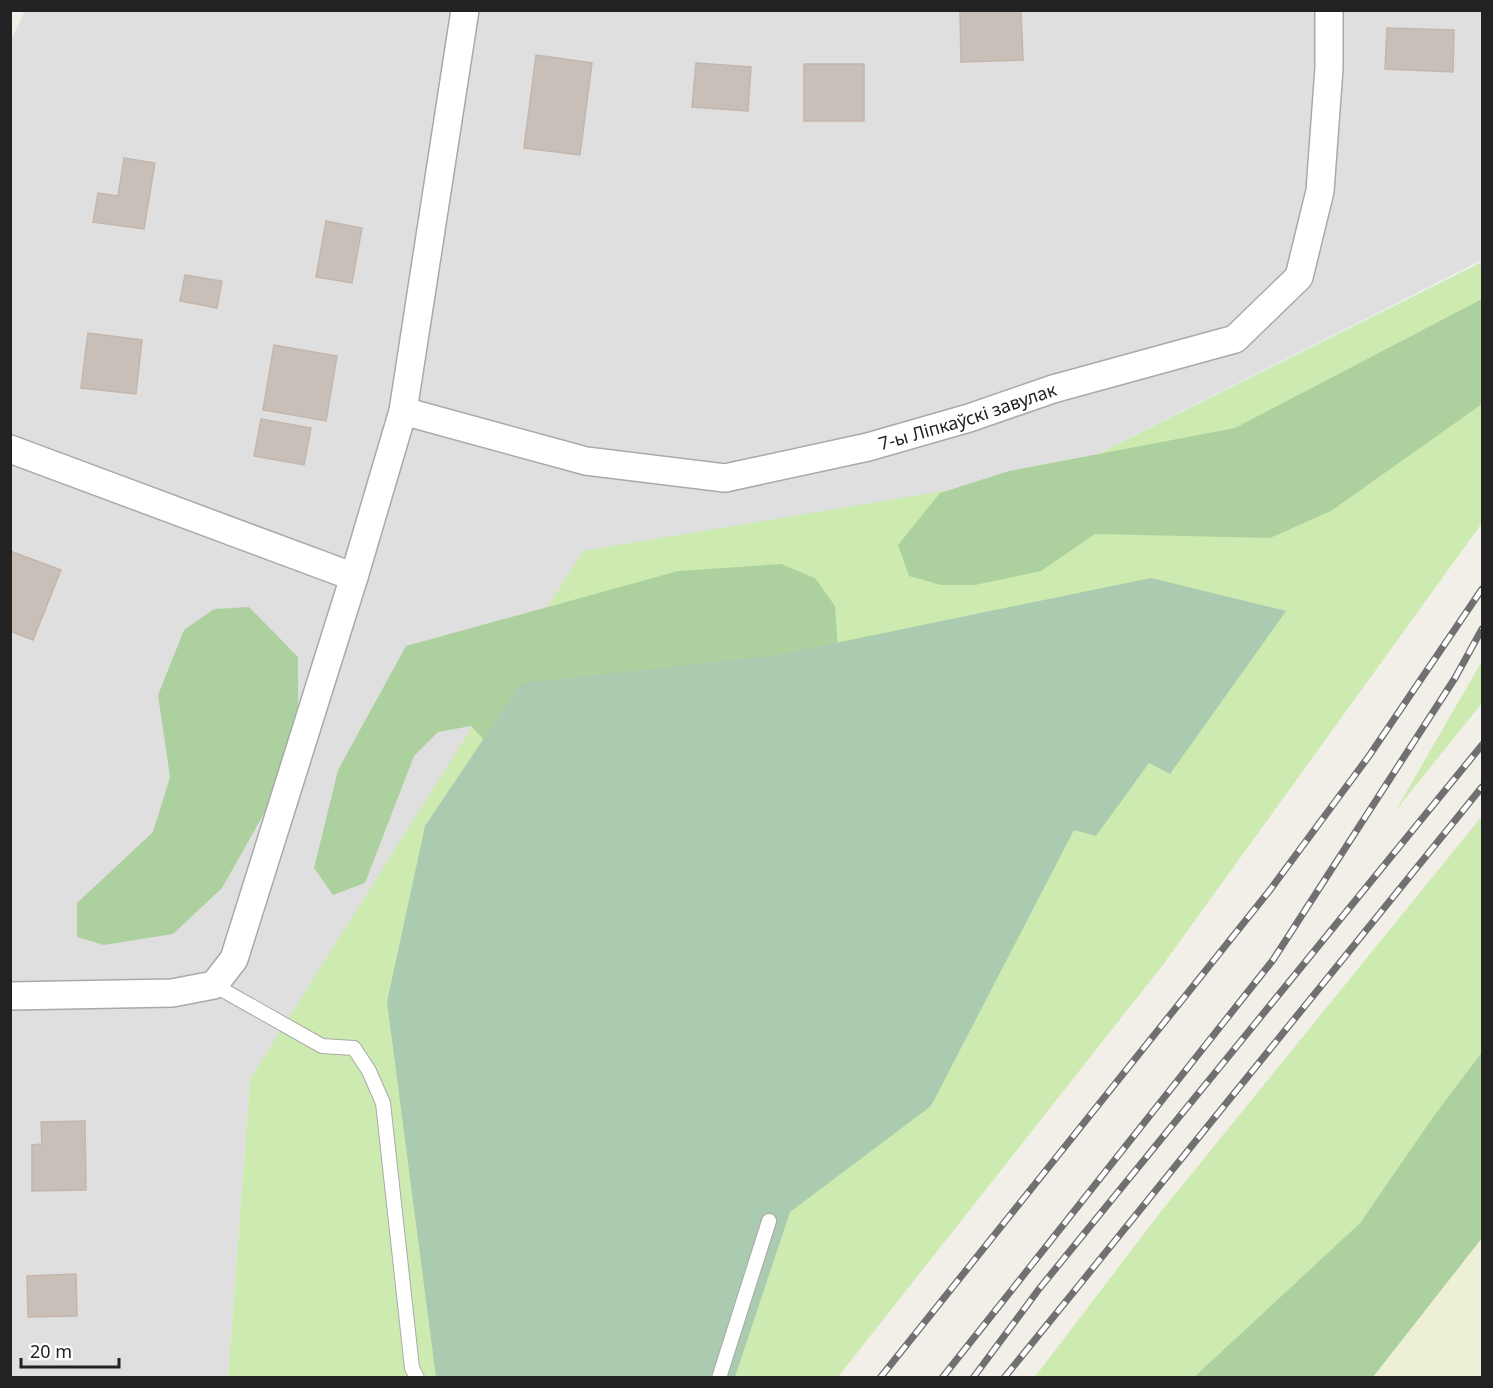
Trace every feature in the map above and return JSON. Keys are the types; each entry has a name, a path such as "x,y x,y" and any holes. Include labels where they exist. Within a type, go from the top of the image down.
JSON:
{"street":[{"path":"10,996 172,993 214,985 234,959 354,578 403,411 465,10"},
{"name":"7-ы Ліпкаўскі завулак","path":"403,411 585,461 725,478 868,447 969,418 1053,389 1235,339 1299,277 1320,191 1329,68 1329,10"},
{"path":"10,449 354,578"}],"lane":[{"path":"214,985 322,1046 354,1048 369,1071 383,1104 412,1368 417,1377"},
{"path":"720,1377 769,1221"}],"shaded area":[{"path":"25,11 1482,11 1482,260 1064,471 250,1079 228,1377 11,1378 10,42"}],"green space":[{"path":"1482,262 1482,523 1162,966 838,1377 228,1378 250,1079 583,551 1064,471"},
{"path":"1482,299 1482,404 1331,511 1270,538 1095,534 1041,571 975,585 941,585 909,576 898,545 940,493 1009,471 1235,428"},
{"path":"781,564 815,578 835,606 842,706 493,749 471,726 438,732 414,756 365,883 333,895 314,868 338,770 406,646 678,571"},
{"path":"1151,578 1286,611 1170,774 1149,763 1096,836 1074,830 931,1106 790,1212 735,1377 436,1377 387,1002 425,826 521,683 772,656"},
{"path":"249,607 298,657 298,727 275,794 222,888 173,934 104,945 77,937 77,903 153,832 170,777 158,695 184,630 214,609"},
{"path":"1482,661 1482,703 1396,810"},
{"path":"1482,816 1482,1052 1433,1117 1360,1223 1194,1377 1034,1378 1159,1214"},
{"path":"1482,1052 1482,1238 1373,1377 1194,1377 1360,1223 1433,1117"},
{"path":"1482,1238 1482,1377 1373,1377"}],"building":[{"path":"960,10 1021,10 1023,60 961,62"},
{"path":"1387,28 1454,30 1453,72 1385,69"},
{"path":"536,55 592,63 580,155 524,148"},
{"path":"696,63 751,67 748,111 692,107"},
{"path":"804,64 864,64 864,121 804,121"},
{"path":"124,158 155,163 144,229 93,222 98,193 118,196"},
{"path":"326,221 362,228 352,283 316,277"},
{"path":"185,275 222,281 217,308 180,301"},
{"path":"88,333 142,340 136,394 81,388"},
{"path":"274,345 337,356 326,421 263,410"},
{"path":"261,419 311,428 304,465 254,456"},
{"path":"10,551 61,570 33,640 10,631"},
{"path":"85,1121 86,1190 32,1191 32,1145 42,1144 41,1122"},
{"path":"76,1274 77,1316 28,1317 27,1276"}],"railway":[{"path":"880,1378 1270,890 1369,756 1482,589"},
{"path":"942,1378 1273,960 1455,678 1482,629"},
{"path":"973,1378 1039,1289 1482,745"},
{"path":"1004,1378 1482,787"}]}
